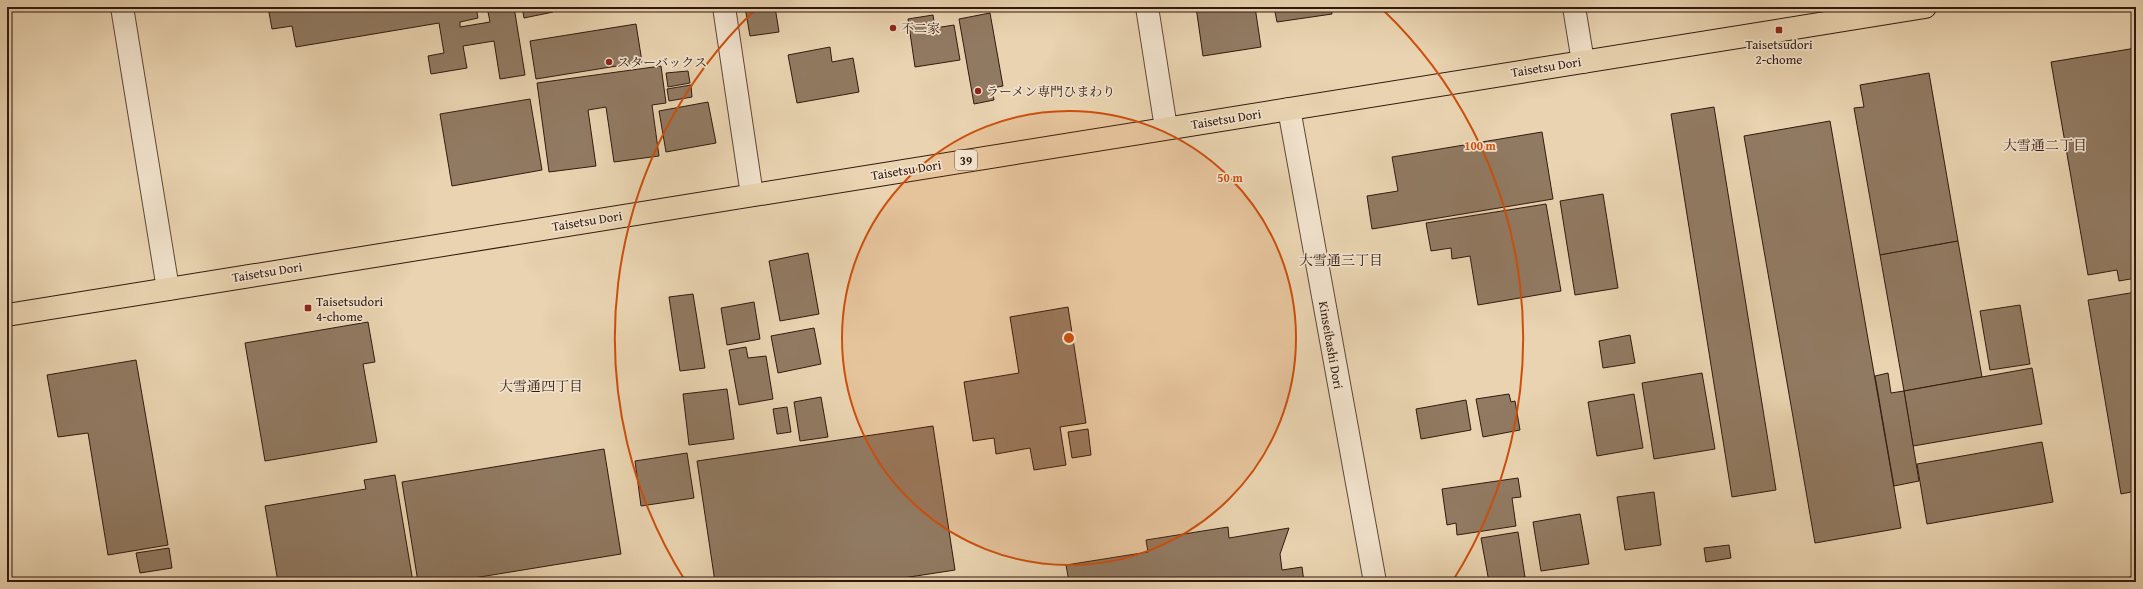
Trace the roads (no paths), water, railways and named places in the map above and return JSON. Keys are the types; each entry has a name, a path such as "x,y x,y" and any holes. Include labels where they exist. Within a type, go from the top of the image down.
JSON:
{"highway":[{"name":"Taisetsu Dori","path":"7,315 226,278 1925,7"}],"street":[{"path":"122,7 168,289"},
{"path":"724,7 752,194"},
{"path":"1147,7 1166,128"},
{"path":"1574,7 1583,62"},
{"name":"Kinseibashi Dori","path":"1289,109 1375,582"}],"railway":[{"path":"2110,582 2136,578"}],"place":[{"name":"不二家","path":"893,28"},
{"name":"Taisetsudori 2-chome","path":"1779,30"},
{"name":"スターバックス","path":"609,62"},
{"name":"ラーメン専門ひまわり","path":"978,91"},
{"name":"Taisetsudori 4-chome","path":"308,308"}],"district":[{"name":"大雪通二丁目","path":"2045,145"},
{"name":"大雪通三丁目","path":"1341,260"},
{"name":"大雪通四丁目","path":"541,386"}]}
